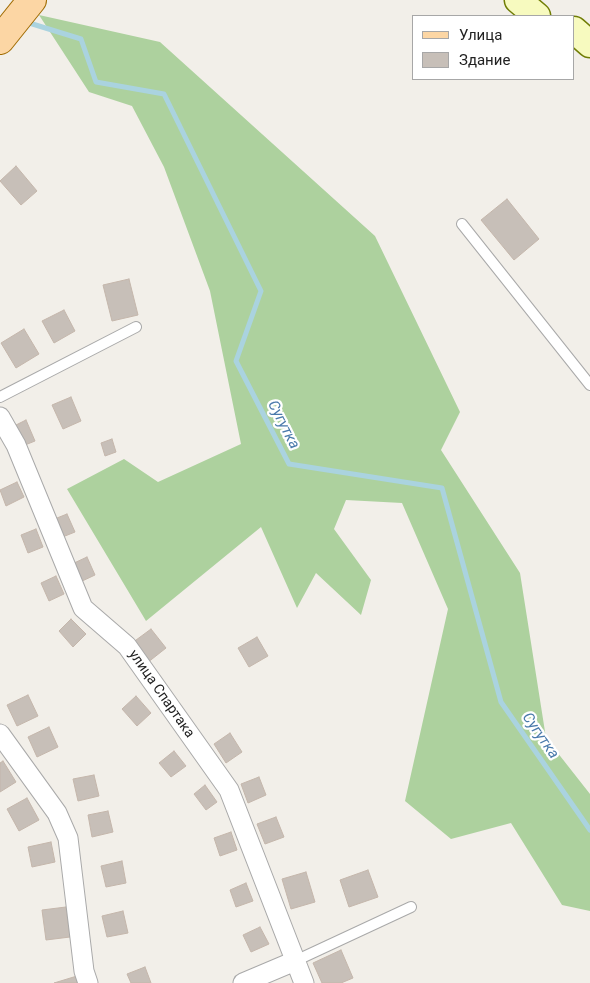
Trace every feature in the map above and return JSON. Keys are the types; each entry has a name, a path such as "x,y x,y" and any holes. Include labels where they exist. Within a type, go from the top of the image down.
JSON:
{"main road":[{"path":"0,15 12,0"},
{"path":"0,40 32,0"},
{"path":"518,0 535,15"},
{"path":"540,0 557,15"},
{"path":"575,31 590,44"},
{"path":"575,50 590,63"}],"street":[{"name":"улица Спартака","path":"0,417 16,445 83,608 127,646 229,790 304,983"},
{"path":"0,734 57,813 68,838 84,971 88,983"},
{"path":"243,983 295,961"}],"lane":[{"path":"462,224 590,385"},
{"path":"0,398 136,327"},
{"path":"295,961 411,907"}],"green space":[{"path":"39,15 160,42 375,236 460,412 441,450 520,573 546,738 590,794 590,911 562,905 511,823 451,839 405,801 448,609 402,503 346,500 334,529 371,580 361,615 316,573 297,608 261,527 146,621 67,489 124,459 158,482 241,444 210,291 164,167 132,106 89,92"}],"building":[{"path":"16,166 37,191 21,205 0,181"},
{"path":"507,199 539,239 514,260 481,220"},
{"path":"129,279 138,315 112,321 103,285"},
{"path":"64,310 75,331 54,343 42,321"},
{"path":"24,329 39,354 16,368 1,343"},
{"path":"71,397 81,421 63,429 52,405"},
{"path":"26,420 35,441 20,447 12,427"},
{"path":"112,439 116,452 105,456 101,443"},
{"path":"17,482 24,497 6,506 0,490"},
{"path":"67,514 75,532 60,538 52,520"},
{"path":"36,529 43,547 28,553 21,535"},
{"path":"87,557 95,575 80,582 72,564"},
{"path":"56,576 64,594 49,601 41,583"},
{"path":"71,619 86,634 73,647 59,631"},
{"path":"151,629 166,648 147,663 132,643"},
{"path":"257,637 268,656 249,667 238,648"},
{"path":"28,695 38,716 17,726 7,705"},
{"path":"136,696 151,713 137,726 122,709"},
{"path":"49,727 58,747 37,757 28,737"},
{"path":"230,733 242,752 226,763 214,744"},
{"path":"174,751 186,766 171,777 159,763"},
{"path":"3,761 16,782 0,792 0,763"},
{"path":"94,775 99,796 78,801 73,779"},
{"path":"259,777 266,795 248,803 241,784"},
{"path":"205,785 217,802 206,810 194,794"},
{"path":"27,798 39,820 19,831 7,809"},
{"path":"108,811 113,832 92,837 88,815"},
{"path":"276,817 284,837 265,844 257,824"},
{"path":"231,832 237,850 220,856 214,838"},
{"path":"51,842 55,862 32,867 28,847"},
{"path":"122,861 126,883 106,887 101,866"},
{"path":"368,870 378,897 349,907 340,880"},
{"path":"306,872 315,902 291,909 282,879"},
{"path":"246,883 253,901 236,907 230,890"},
{"path":"66,907 70,937 46,940 42,910"},
{"path":"123,911 128,933 107,937 102,916"},
{"path":"260,927 269,944 251,952 243,935"},
{"path":"341,950 353,978 341,983 322,983 313,963"},
{"path":"145,967 151,983 131,983 127,974"},
{"path":"77,976 79,983 54,983"}],"waterway":[{"name":"Сугутка","path":"26,22 81,39 96,82 164,94 261,291 236,361 289,464 442,488 501,702 590,830"}]}
